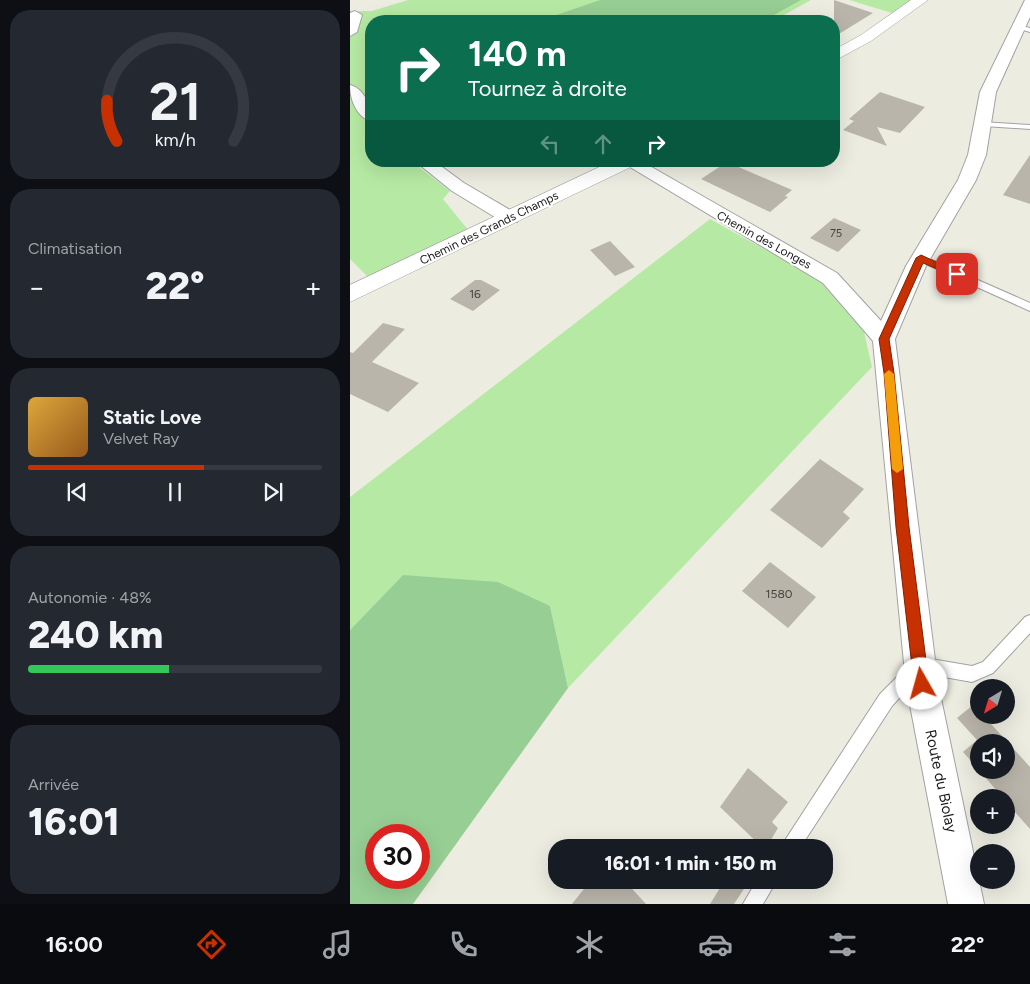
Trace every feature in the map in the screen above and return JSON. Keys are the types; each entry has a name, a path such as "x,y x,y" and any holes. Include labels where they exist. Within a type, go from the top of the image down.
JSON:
{"street":[{"path":"840,53 866,38 921,0"},
{"path":"884,339 921,258 967,180 984,124 988,92 1024,29 1030,3"},
{"path":"350,32 355,15"},
{"path":"350,90 365,109"},
{"path":"431,167 458,187 510,218"},
{"name":"Chemin des Grands Champs","path":"350,294 616,167"},
{"name":"Chemin des Longes","path":"638,167 830,278 884,339"},
{"name":"Route du Biolay","path":"884,339 889,373 902,527 919,665 966,904"}],"lane":[{"path":"984,124 1030,127"},
{"path":"921,258 1030,307"},
{"path":"795,839 886,700 919,665 972,674 988,668 1030,622"},
{"path":"752,904 762,889"}],"green space":[{"path":"408,0 811,0 784,15 365,15 365,167 419,167 450,191 443,199 469,231 368,277 350,259 350,11 372,11"},
{"path":"600,0 801,0 774,15 556,15"},
{"path":"849,0 911,0 892,13"},
{"path":"710,219 818,279 864,332 872,367 568,688 550,606 403,575 350,630 350,497"},
{"path":"403,575 498,582 550,606 568,688 430,880 430,824 365,824 365,889 424,889 413,904 350,904 350,630"}],"building":[{"path":"834,0 873,13 840,33 840,15 834,15"},
{"path":"880,92 925,107 900,133 877,127 887,146 843,130 854,121 849,119"},
{"path":"1030,155 1030,204 1003,195"},
{"path":"719,167 739,167 792,190 785,196 788,197 770,212 701,179"},
{"path":"834,218 861,230 838,252 810,238"},
{"path":"610,241 635,267 615,276 590,250"},
{"path":"475,280 481,280 500,290 473,311 450,299"},
{"path":"383,323 405,329 372,362 419,383 388,412 350,394 350,352 353,353"},
{"path":"820,459 864,489 843,512 850,518 822,548 770,510"},
{"path":"770,562 816,597 788,628 742,591"},
{"path":"970,707 970,724 991,724 1000,734 972,734 957,718"},
{"path":"970,746 970,760 963,752"},
{"path":"1015,750 1030,767 1030,829 1015,812 1015,789 995,789 986,779 1015,779"},
{"path":"748,768 788,802 772,822 778,828 771,839 754,839 720,807"},
{"path":"584,889 632,889 646,904 572,904"},
{"path":"719,889 744,889 734,904 710,904"}],"slow traffic":[{"path":"889,374 897,469"}],"route":[{"path":"922,684 902,527 889,373 884,339 921,258 957,274"}]}
